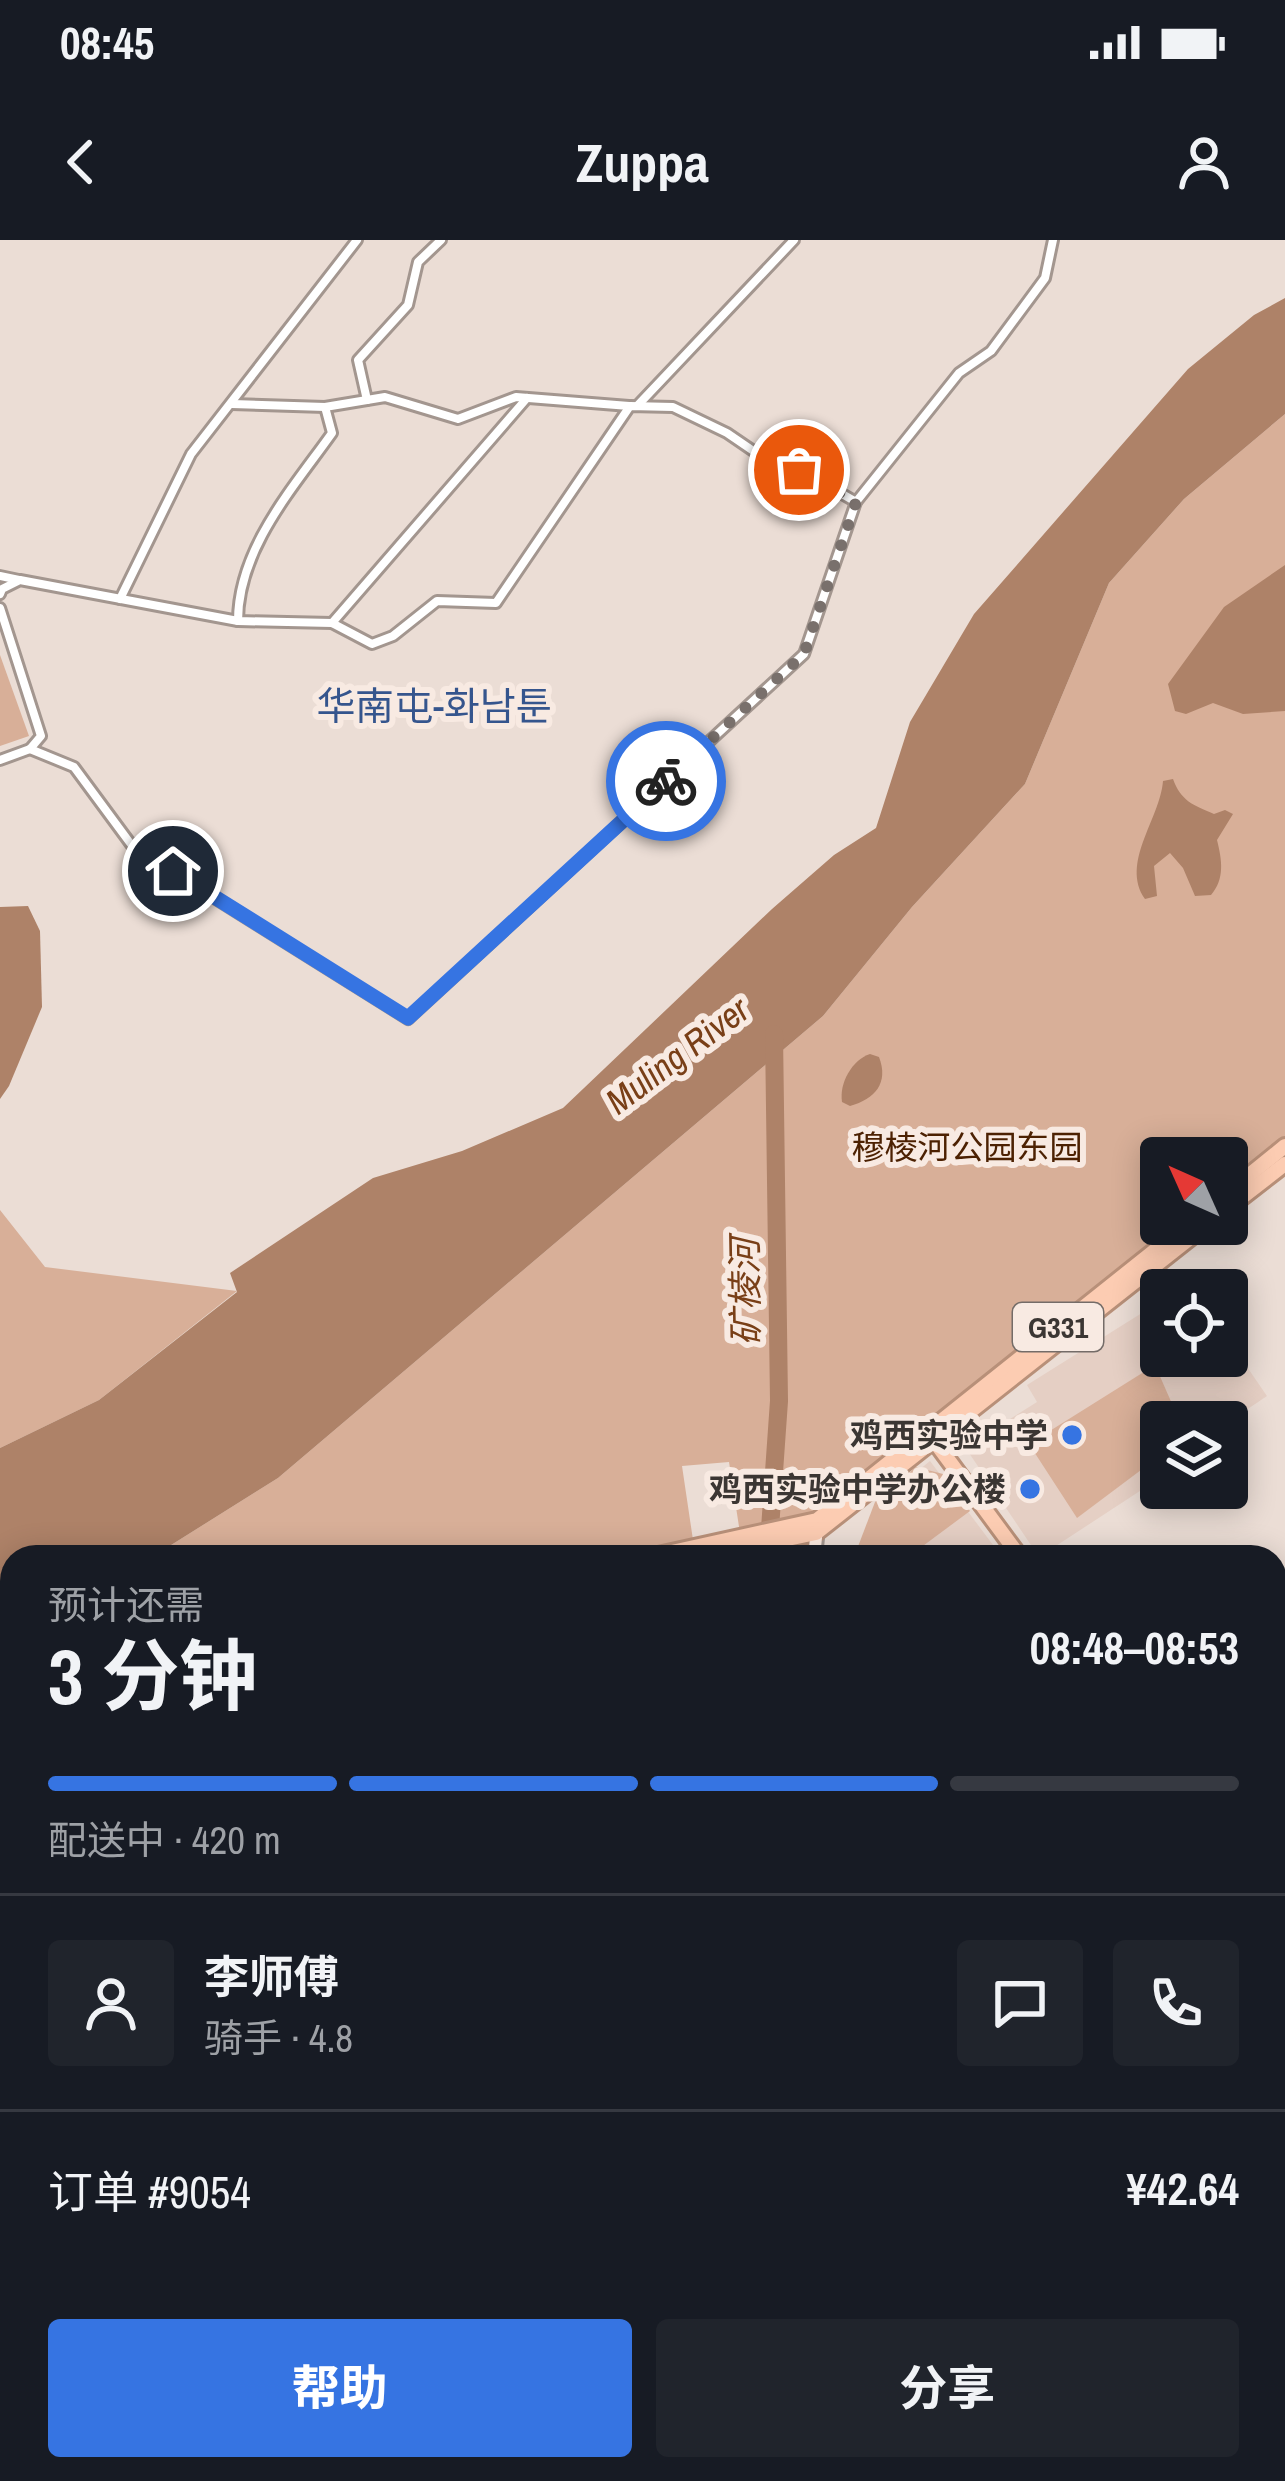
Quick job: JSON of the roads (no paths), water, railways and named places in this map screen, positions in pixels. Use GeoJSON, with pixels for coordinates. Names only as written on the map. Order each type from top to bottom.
{"type":"FeatureCollection","features":[{"type":"Feature","properties":{"kind":"highway"},"geometry":{"type":"LineString","coordinates":[[1248,1176],[1285,1146]]}},
{"type":"Feature","properties":{"kind":"highway"},"geometry":{"type":"LineString","coordinates":[[1248,1192],[1285,1163]]}},
{"type":"Feature","properties":{"kind":"highway","name":"G331"},"geometry":{"type":"LineString","coordinates":[[753,1545],[817,1527],[1162,1245]]}},
{"type":"Feature","properties":{"kind":"highway","name":"G331"},"geometry":{"type":"LineString","coordinates":[[930,1436],[1180,1245]]}},
{"type":"Feature","properties":{"kind":"highway"},"geometry":{"type":"LineString","coordinates":[[930,1436],[1011,1545]]}},
{"type":"Feature","properties":{"kind":"main road"},"geometry":{"type":"LineString","coordinates":[[815,1545],[817,1527]]}},
{"type":"Feature","properties":{"kind":"street"},"geometry":{"type":"LineString","coordinates":[[120,599],[190,454],[357,240]]}},
{"type":"Feature","properties":{"kind":"street"},"geometry":{"type":"LineString","coordinates":[[367,400],[358,360],[408,305],[418,262],[441,240]]}},
{"type":"Feature","properties":{"kind":"street"},"geometry":{"type":"LineString","coordinates":[[0,576],[238,621],[332,623],[372,644],[392,636],[437,601],[496,603],[633,406],[794,240]]}},
{"type":"Feature","properties":{"kind":"street"},"geometry":{"type":"LineString","coordinates":[[30,749],[74,767],[134,847],[408,1018],[804,654],[856,502],[959,374],[991,351],[1045,278],[1053,240]]}},
{"type":"Feature","properties":{"kind":"street"},"geometry":{"type":"LineString","coordinates":[[232,404],[325,407],[385,397],[458,419],[516,397],[673,407],[768,461],[799,470],[856,502]]}},
{"type":"Feature","properties":{"kind":"street"},"geometry":{"type":"LineString","coordinates":[[332,623],[527,398]]}},
{"type":"Feature","properties":{"kind":"street"},"geometry":{"type":"LineString","coordinates":[[238,621],[238,604],[260,541],[283,497],[332,433],[325,407]]}},
{"type":"Feature","properties":{"kind":"street"},"geometry":{"type":"LineString","coordinates":[[0,594],[20,580]]}},
{"type":"Feature","properties":{"kind":"street"},"geometry":{"type":"LineString","coordinates":[[0,608],[41,736],[30,749],[0,760]]}},
{"type":"Feature","properties":{"kind":"water","name":"Muling River"},"geometry":{"type":"Polygon","coordinates":[[[1285,298],[1285,414],[1184,499],[1109,583],[1025,784],[912,907],[823,1016],[278,1478],[171,1545],[0,1545],[0,1448],[99,1400],[237,1292],[230,1273],[373,1178],[462,1151],[563,1108],[772,909],[834,855],[876,828],[910,722],[974,614],[1188,369],[1254,315],[1285,298]]]}},
{"type":"Feature","properties":{"kind":"water"},"geometry":{"type":"Polygon","coordinates":[[[1285,565],[1285,711],[1243,714],[1213,703],[1186,714],[1175,711],[1168,684],[1224,607],[1285,565]]]}},
{"type":"Feature","properties":{"kind":"water"},"geometry":{"type":"Polygon","coordinates":[[[1173,779],[1194,805],[1214,814],[1225,810],[1233,814],[1217,840],[1220,876],[1211,895],[1195,896],[1183,868],[1170,853],[1154,866],[1157,896],[1145,899],[1138,885],[1139,856],[1163,781],[1173,779]]]}},
{"type":"Feature","properties":{"kind":"water"},"geometry":{"type":"Polygon","coordinates":[[[28,906],[40,931],[42,1007],[0,1099],[0,907],[28,906]]]}},
{"type":"Feature","properties":{"kind":"water"},"geometry":{"type":"Polygon","coordinates":[[[870,1054],[879,1057],[881,1082],[873,1094],[850,1106],[842,1102],[845,1080],[852,1067],[870,1054]]]}},
{"type":"Feature","properties":{"kind":"waterway","name":"矿棱河"},"geometry":{"type":"LineString","coordinates":[[769,1545],[779,1401],[774,1034]]}},
{"type":"Feature","properties":{"kind":"place","name":"鸡西实验中学"},"geometry":{"type":"Point","coordinates":[1072,1435]}},
{"type":"Feature","properties":{"kind":"place","name":"鸡西实验中学办公楼"},"geometry":{"type":"Point","coordinates":[1030,1489]}},
{"type":"Feature","properties":{"kind":"district","name":"华南屯-화남툰"},"geometry":{"type":"Point","coordinates":[434,706]}},
{"type":"Feature","properties":{"kind":"park label","name":"穆棱河公园东园"},"geometry":{"type":"Point","coordinates":[967,1147]}}]}
